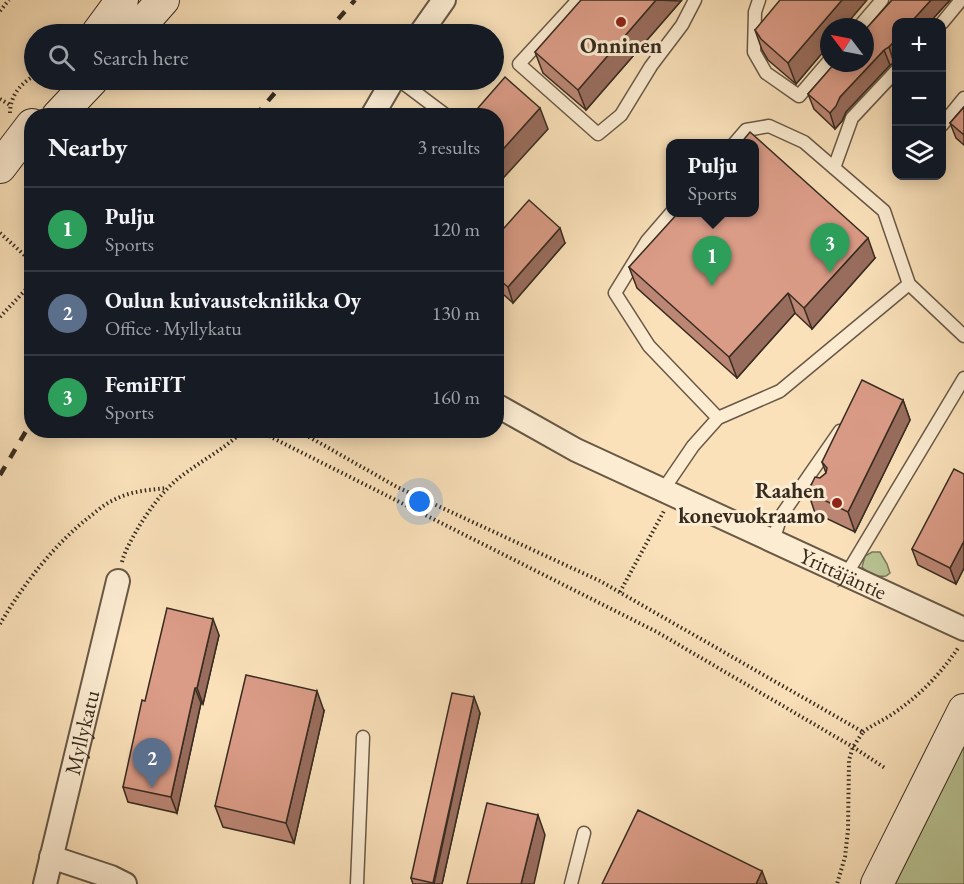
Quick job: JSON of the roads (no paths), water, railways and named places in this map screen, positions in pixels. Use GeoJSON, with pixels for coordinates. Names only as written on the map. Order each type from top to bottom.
{"type":"FeatureCollection","features":[{"type":"Feature","properties":{"kind":"main road"},"geometry":{"type":"LineString","coordinates":[[104,24],[122,0]]}},
{"type":"Feature","properties":{"kind":"main road"},"geometry":{"type":"LineString","coordinates":[[142,24],[163,0]]}},
{"type":"Feature","properties":{"kind":"main road"},"geometry":{"type":"LineString","coordinates":[[34,108],[53,90]]}},
{"type":"Feature","properties":{"kind":"main road"},"geometry":{"type":"LineString","coordinates":[[66,108],[83,90]]}},
{"type":"Feature","properties":{"kind":"main road"},"geometry":{"type":"LineString","coordinates":[[0,167],[24,121]]}},
{"type":"Feature","properties":{"kind":"main road"},"geometry":{"type":"LineString","coordinates":[[0,179],[24,153]]}},
{"type":"Feature","properties":{"kind":"main road"},"geometry":{"type":"LineString","coordinates":[[877,884],[964,710]]}},
{"type":"Feature","properties":{"kind":"street"},"geometry":{"type":"LineString","coordinates":[[427,24],[444,0]]}},
{"type":"Feature","properties":{"kind":"street"},"geometry":{"type":"LineString","coordinates":[[377,108],[387,90]]}},
{"type":"Feature","properties":{"kind":"street","name":"Yrittäjäntie"},"geometry":{"type":"LineString","coordinates":[[504,410],[576,450],[846,575],[962,637]]}},
{"type":"Feature","properties":{"kind":"street","name":"Myllykatu"},"geometry":{"type":"LineString","coordinates":[[45,884],[118,581]]}},
{"type":"Feature","properties":{"kind":"street"},"geometry":{"type":"LineString","coordinates":[[51,857],[125,884]]}},
{"type":"Feature","properties":{"kind":"lane"},"geometry":{"type":"LineString","coordinates":[[578,0],[519,64],[598,134],[621,115],[651,66],[682,25],[695,0]]}},
{"type":"Feature","properties":{"kind":"lane"},"geometry":{"type":"LineString","coordinates":[[759,0],[755,12],[754,52],[766,74],[799,96],[820,72]]}},
{"type":"Feature","properties":{"kind":"lane"},"geometry":{"type":"LineString","coordinates":[[867,18],[882,0]]}},
{"type":"Feature","properties":{"kind":"lane"},"geometry":{"type":"LineString","coordinates":[[946,18],[962,0]]}},
{"type":"Feature","properties":{"kind":"lane"},"geometry":{"type":"LineString","coordinates":[[834,168],[852,117],[896,72]]}},
{"type":"Feature","properties":{"kind":"lane"},"geometry":{"type":"LineString","coordinates":[[412,90],[436,108]]}},
{"type":"Feature","properties":{"kind":"lane"},"geometry":{"type":"LineString","coordinates":[[946,120],[964,98]]}},
{"type":"Feature","properties":{"kind":"lane"},"geometry":{"type":"LineString","coordinates":[[738,139],[746,130],[770,126],[804,142],[884,211],[909,284],[964,336]]}},
{"type":"Feature","properties":{"kind":"lane"},"geometry":{"type":"LineString","coordinates":[[668,217],[647,241],[615,292],[649,346],[718,418]]}},
{"type":"Feature","properties":{"kind":"lane"},"geometry":{"type":"LineString","coordinates":[[668,493],[693,446],[718,418],[780,391],[909,284]]}},
{"type":"Feature","properties":{"kind":"lane"},"geometry":{"type":"LineString","coordinates":[[846,575],[964,378]]}},
{"type":"Feature","properties":{"kind":"lane"},"geometry":{"type":"LineString","coordinates":[[773,541],[781,516],[811,483],[846,422]]}},
{"type":"Feature","properties":{"kind":"lane"},"geometry":{"type":"LineString","coordinates":[[357,884],[363,737]]}},
{"type":"Feature","properties":{"kind":"lane"},"geometry":{"type":"LineString","coordinates":[[571,884],[584,833]]}},
{"type":"Feature","properties":{"kind":"railway"},"geometry":{"type":"LineString","coordinates":[[334,24],[355,0]]}},
{"type":"Feature","properties":{"kind":"railway"},"geometry":{"type":"LineString","coordinates":[[262,108],[277,90]]}},
{"type":"Feature","properties":{"kind":"railway"},"geometry":{"type":"LineString","coordinates":[[0,475],[24,434]]}},
{"type":"Feature","properties":{"kind":"place","name":"Onninen"},"geometry":{"type":"Point","coordinates":[621,22]}},
{"type":"Feature","properties":{"kind":"place","name":"FemiFIT"},"geometry":{"type":"Point","coordinates":[830,273]}},
{"type":"Feature","properties":{"kind":"place","name":"Pulju"},"geometry":{"type":"Point","coordinates":[712,286]}},
{"type":"Feature","properties":{"kind":"place","name":"Raahen konevuokraamo"},"geometry":{"type":"Point","coordinates":[837,503]}},
{"type":"Feature","properties":{"kind":"place","name":"Oulun kuivaustekniikka Oy"},"geometry":{"type":"Point","coordinates":[152,788]}}]}
